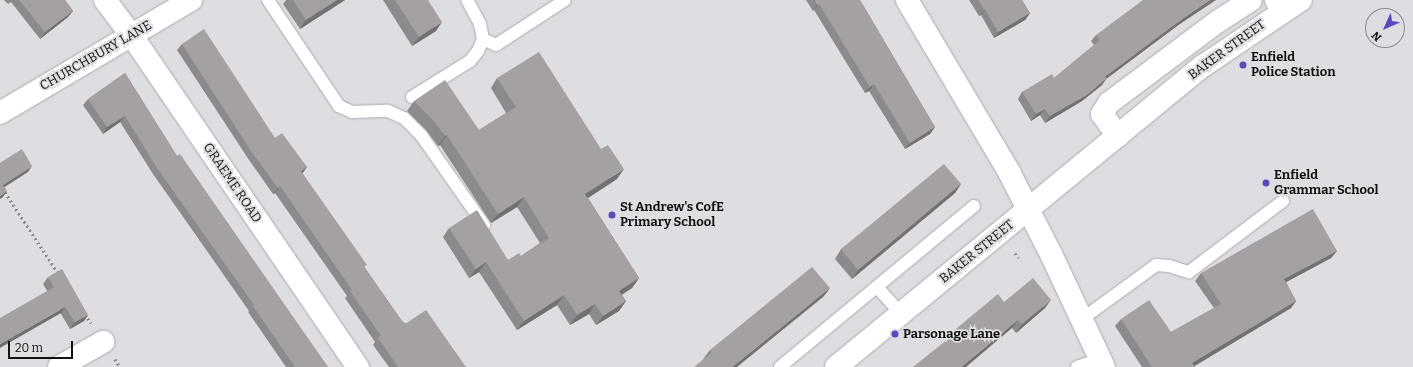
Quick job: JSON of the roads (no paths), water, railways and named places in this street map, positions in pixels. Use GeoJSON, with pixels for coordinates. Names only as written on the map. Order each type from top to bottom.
{"type":"FeatureCollection","features":[{"type":"Feature","properties":{"kind":"street","name":"GRAEME ROAD"},"geometry":{"type":"LineString","coordinates":[[105,0],[132,36],[358,367]]}},
{"type":"Feature","properties":{"kind":"street","name":"CHURCHBURY LANE"},"geometry":{"type":"LineString","coordinates":[[0,113],[191,0]]}},
{"type":"Feature","properties":{"kind":"street"},"geometry":{"type":"LineString","coordinates":[[907,0],[1009,172],[1082,319],[1102,363]]}},
{"type":"Feature","properties":{"kind":"street","name":"BAKER STREET"},"geometry":{"type":"LineString","coordinates":[[1118,136],[1102,114],[1109,103],[1217,22],[1251,0]]}},
{"type":"Feature","properties":{"kind":"street","name":"BAKER STREET"},"geometry":{"type":"LineString","coordinates":[[836,367],[1203,66],[1279,6],[1301,0]]}},
{"type":"Feature","properties":{"kind":"street"},"geometry":{"type":"LineString","coordinates":[[59,367],[103,342]]}},
{"type":"Feature","properties":{"kind":"lane"},"geometry":{"type":"LineString","coordinates":[[268,0],[339,106],[352,112],[388,111],[404,118],[421,135],[485,228]]}},
{"type":"Feature","properties":{"kind":"lane"},"geometry":{"type":"LineString","coordinates":[[483,40],[496,45],[565,0]]}},
{"type":"Feature","properties":{"kind":"lane"},"geometry":{"type":"LineString","coordinates":[[412,97],[470,62],[478,51],[483,40],[480,24],[468,2]]}},
{"type":"Feature","properties":{"kind":"lane"},"geometry":{"type":"LineString","coordinates":[[1082,319],[1156,265],[1169,266],[1189,272],[1283,201]]}},
{"type":"Feature","properties":{"kind":"lane"},"geometry":{"type":"LineString","coordinates":[[780,367],[974,206]]}},
{"type":"Feature","properties":{"kind":"lane"},"geometry":{"type":"LineString","coordinates":[[877,287],[901,314]]}},
{"type":"Feature","properties":{"kind":"lane"},"geometry":{"type":"LineString","coordinates":[[1078,367],[1102,363]]}},
{"type":"Feature","properties":{"kind":"place","name":"Enfield Police Station"},"geometry":{"type":"Point","coordinates":[1243,65]}},
{"type":"Feature","properties":{"kind":"place","name":"Enfield Grammar School"},"geometry":{"type":"Point","coordinates":[1266,183]}},
{"type":"Feature","properties":{"kind":"place","name":"St Andrew's CofE Primary School"},"geometry":{"type":"Point","coordinates":[612,215]}},
{"type":"Feature","properties":{"kind":"place","name":"Parsonage Lane"},"geometry":{"type":"Point","coordinates":[895,334]}}]}
